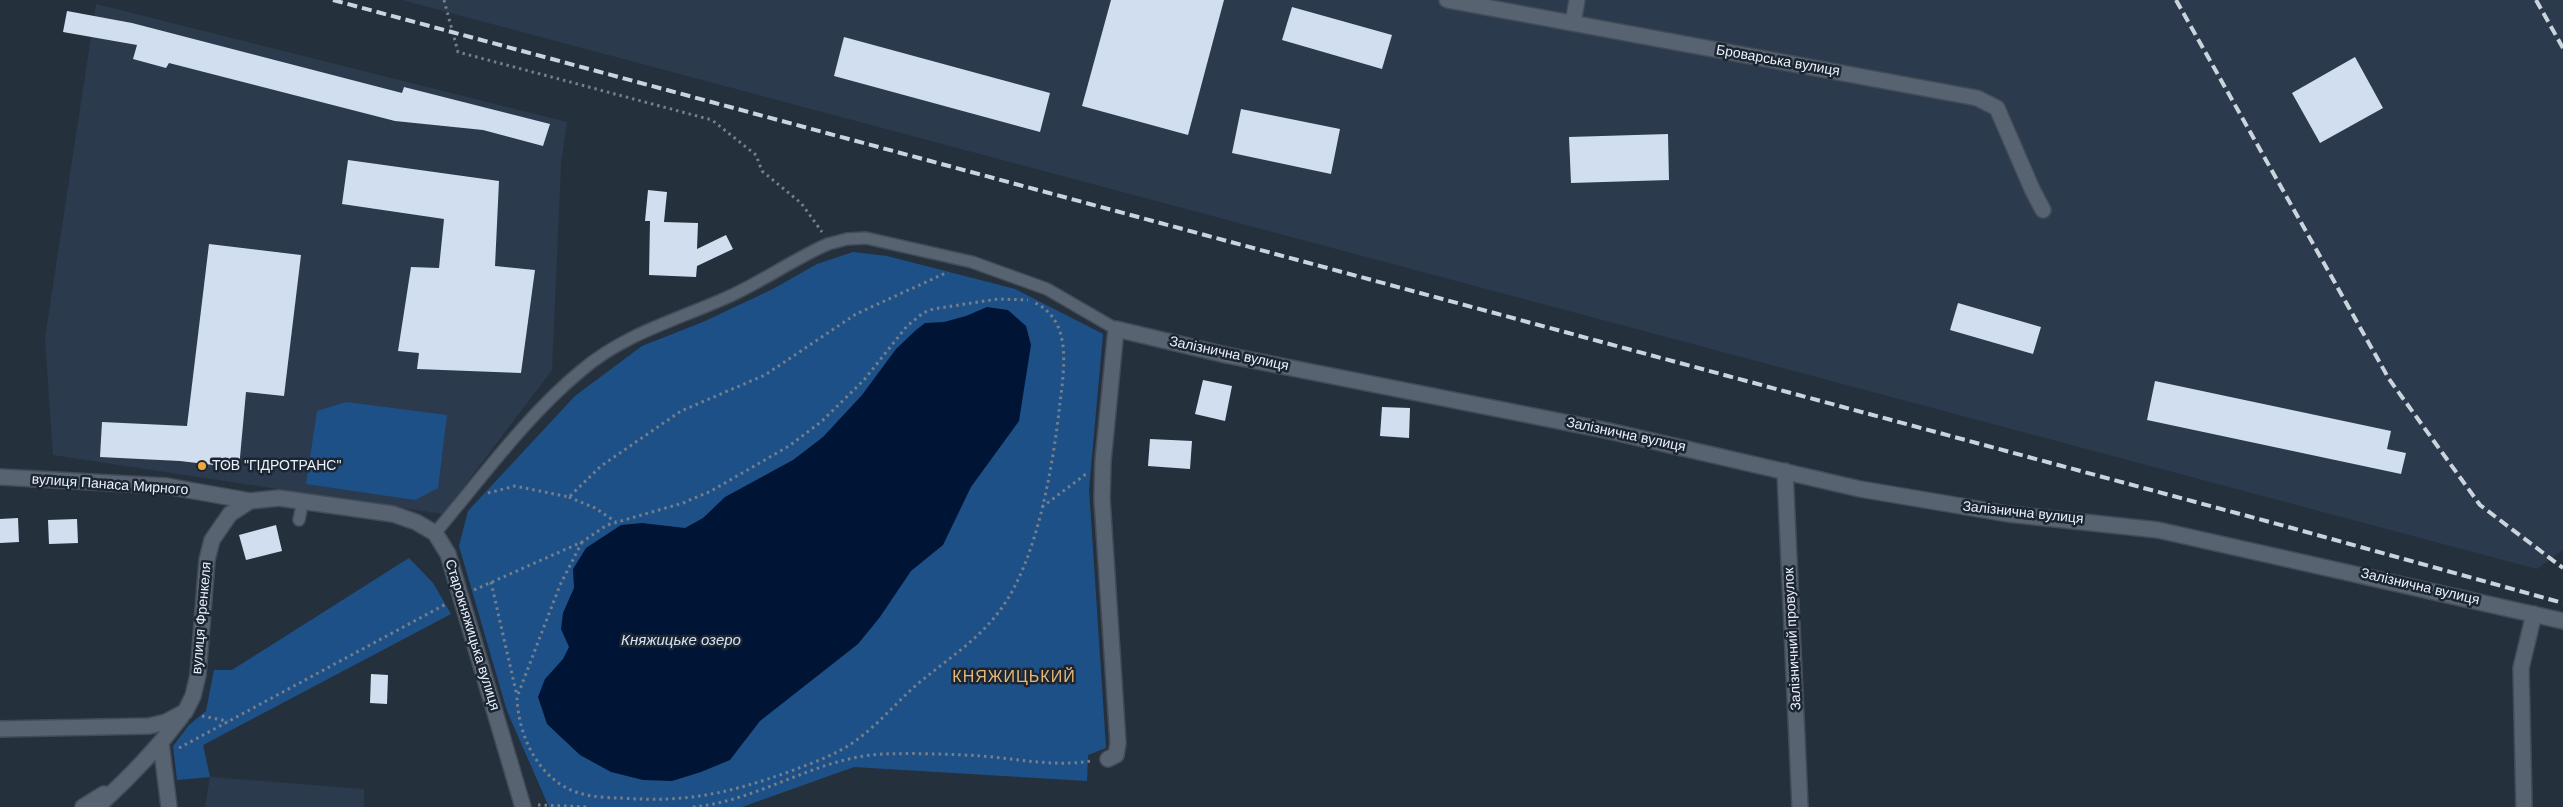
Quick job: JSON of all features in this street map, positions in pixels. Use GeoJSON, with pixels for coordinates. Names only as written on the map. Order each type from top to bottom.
{"type":"FeatureCollection","features":[{"type":"Feature","properties":{"kind":"street","name":"Броварська вулиця"},"geometry":{"type":"LineString","coordinates":[[1446,0],[1978,98],[1997,108],[2043,210]]}},
{"type":"Feature","properties":{"kind":"street"},"geometry":{"type":"LineString","coordinates":[[1573,23],[1577,0]]}},
{"type":"Feature","properties":{"kind":"street"},"geometry":{"type":"LineString","coordinates":[[1108,759],[1116,755],[1118,743],[1104,539],[1103,461],[1116,329]]}},
{"type":"Feature","properties":{"kind":"street","name":"Залізнична вулиця"},"geometry":{"type":"LineString","coordinates":[[1116,329],[1226,355],[1600,429],[1935,503],[2008,514],[2085,520],[2158,530],[2563,621]]}},
{"type":"Feature","properties":{"kind":"street","name":"Залізничний провулок"},"geometry":{"type":"LineString","coordinates":[[1785,471],[1800,807]]}},
{"type":"Feature","properties":{"kind":"street","name":"вулиця Панаса Мирного"},"geometry":{"type":"LineString","coordinates":[[0,477],[166,486],[250,501]]}},
{"type":"Feature","properties":{"kind":"street","name":"Старокняжицька вулиця"},"geometry":{"type":"LineString","coordinates":[[250,501],[279,498],[302,500],[393,514],[416,522],[435,533],[448,554],[462,596],[523,806]]}},
{"type":"Feature","properties":{"kind":"street","name":"вулиця Френкеля"},"geometry":{"type":"LineString","coordinates":[[125,782],[162,750],[193,696],[198,675],[207,560],[212,540],[230,514],[250,501]]}},
{"type":"Feature","properties":{"kind":"street"},"geometry":{"type":"LineString","coordinates":[[2524,807],[2521,668],[2534,614]]}},
{"type":"Feature","properties":{"kind":"street"},"geometry":{"type":"LineString","coordinates":[[0,729],[149,726],[166,722],[185,712]]}},
{"type":"Feature","properties":{"kind":"street"},"geometry":{"type":"LineString","coordinates":[[162,750],[169,807]]}},
{"type":"Feature","properties":{"kind":"street"},"geometry":{"type":"LineString","coordinates":[[83,807],[125,782]]}},
{"type":"Feature","properties":{"kind":"street"},"geometry":{"type":"LineString","coordinates":[[97,807],[125,782]]}},
{"type":"Feature","properties":{"kind":"lane"},"geometry":{"type":"LineString","coordinates":[[435,533],[538,413],[571,380],[603,354],[641,332],[722,300],[828,244],[866,238],[972,262],[1047,289],[1116,329]]}},
{"type":"Feature","properties":{"kind":"lane"},"geometry":{"type":"LineString","coordinates":[[299,520],[302,500]]}},
{"type":"Feature","properties":{"kind":"path"},"geometry":{"type":"LineString","coordinates":[[444,0],[458,52],[712,120],[756,155],[762,171],[801,203],[817,223],[828,244]]}},
{"type":"Feature","properties":{"kind":"path"},"geometry":{"type":"LineString","coordinates":[[570,497],[601,466],[682,412],[765,375],[856,314],[972,262]]}},
{"type":"Feature","properties":{"kind":"path"},"geometry":{"type":"LineString","coordinates":[[162,750],[228,722],[462,596],[491,582],[582,542],[616,522],[683,503],[711,491],[789,446],[822,421],[857,387],[907,326],[923,313],[933,309],[998,299],[1026,299],[1038,304],[1050,314],[1062,334],[1065,363],[1057,433],[1042,507],[1019,581],[983,632],[922,680],[857,740],[838,752],[773,778],[725,793],[697,798],[651,800],[578,793],[557,782],[539,765],[526,741],[518,716],[517,697],[491,582]]}},
{"type":"Feature","properties":{"kind":"path"},"geometry":{"type":"LineString","coordinates":[[1042,507],[1103,461]]}},
{"type":"Feature","properties":{"kind":"path"},"geometry":{"type":"LineString","coordinates":[[464,499],[515,486],[570,497],[595,508],[616,522]]}},
{"type":"Feature","properties":{"kind":"path"},"geometry":{"type":"LineString","coordinates":[[517,697],[560,585],[582,542]]}},
{"type":"Feature","properties":{"kind":"path"},"geometry":{"type":"LineString","coordinates":[[185,712],[228,722]]}},
{"type":"Feature","properties":{"kind":"path"},"geometry":{"type":"LineString","coordinates":[[693,807],[744,795],[849,759],[882,754],[983,756],[1034,763],[1076,764],[1108,759]]}},
{"type":"Feature","properties":{"kind":"path"},"geometry":{"type":"LineString","coordinates":[[523,806],[589,807]]}},
{"type":"Feature","properties":{"kind":"shaded area"},"geometry":{"type":"Polygon","coordinates":[[[402,0],[2563,0],[2563,550],[2537,569],[402,0]]]}},
{"type":"Feature","properties":{"kind":"shaded area"},"geometry":{"type":"Polygon","coordinates":[[[96,4],[567,122],[561,164],[552,370],[443,514],[53,455],[45,338],[96,4]]]}},
{"type":"Feature","properties":{"kind":"shaded area"},"geometry":{"type":"Polygon","coordinates":[[[853,252],[887,256],[1015,289],[1103,334],[1089,489],[1106,748],[1088,755],[1087,781],[854,767],[742,807],[549,807],[507,711],[459,546],[468,511],[575,396],[642,346],[703,322],[773,289],[817,264],[853,252]]]}},
{"type":"Feature","properties":{"kind":"shaded area"},"geometry":{"type":"Polygon","coordinates":[[[346,402],[447,415],[438,488],[415,500],[306,484],[317,411],[346,402]]]}},
{"type":"Feature","properties":{"kind":"shaded area"},"geometry":{"type":"Polygon","coordinates":[[[409,558],[433,583],[451,614],[203,745],[210,777],[177,780],[173,746],[189,725],[206,711],[214,670],[232,670],[409,558]]]}},
{"type":"Feature","properties":{"kind":"shaded area"},"geometry":{"type":"Polygon","coordinates":[[[210,777],[364,789],[364,807],[205,807],[210,777]]]}},
{"type":"Feature","properties":{"kind":"water","name":"Княжицьке озеро"},"geometry":{"type":"Polygon","coordinates":[[[987,307],[1008,310],[1026,326],[1031,345],[1019,421],[971,487],[943,545],[911,571],[880,617],[858,644],[760,721],[730,760],[672,781],[643,780],[611,772],[580,755],[547,724],[538,697],[545,679],[563,659],[569,647],[561,629],[563,613],[574,588],[573,569],[586,548],[621,525],[642,523],[685,528],[703,518],[725,497],[793,460],[823,437],[862,395],[896,349],[925,323],[944,322],[966,316],[987,307]]]}},
{"type":"Feature","properties":{"kind":"building"},"geometry":{"type":"Polygon","coordinates":[[[1111,0],[1224,0],[1188,135],[1082,106],[1111,0]]]}},
{"type":"Feature","properties":{"kind":"building"},"geometry":{"type":"Polygon","coordinates":[[[1292,7],[1392,35],[1382,69],[1282,40],[1292,7]]]}},
{"type":"Feature","properties":{"kind":"building"},"geometry":{"type":"Polygon","coordinates":[[[67,11],[132,23],[402,93],[404,87],[550,124],[543,146],[483,130],[395,121],[169,63],[166,68],[133,59],[137,45],[63,32],[67,11]]]}},
{"type":"Feature","properties":{"kind":"building"},"geometry":{"type":"Polygon","coordinates":[[[844,37],[1050,93],[1040,132],[834,76],[844,37]]]}},
{"type":"Feature","properties":{"kind":"building"},"geometry":{"type":"Polygon","coordinates":[[[2355,57],[2383,108],[2320,143],[2292,93],[2355,57]]]}},
{"type":"Feature","properties":{"kind":"building"},"geometry":{"type":"Polygon","coordinates":[[[1241,109],[1340,129],[1331,174],[1232,153],[1241,109]]]}},
{"type":"Feature","properties":{"kind":"building"},"geometry":{"type":"Polygon","coordinates":[[[1668,134],[1669,180],[1571,183],[1569,137],[1668,134]]]}},
{"type":"Feature","properties":{"kind":"building"},"geometry":{"type":"Polygon","coordinates":[[[348,160],[499,181],[495,266],[535,270],[521,373],[417,369],[419,353],[398,351],[411,267],[439,268],[444,219],[342,204],[348,160]]]}},
{"type":"Feature","properties":{"kind":"building"},"geometry":{"type":"Polygon","coordinates":[[[648,190],[667,192],[664,222],[698,223],[697,249],[726,235],[733,249],[697,266],[696,277],[649,275],[650,221],[645,221],[648,190]]]}},
{"type":"Feature","properties":{"kind":"building"},"geometry":{"type":"Polygon","coordinates":[[[209,244],[301,255],[284,396],[246,392],[239,468],[180,461],[100,457],[102,422],[187,426],[209,244]]]}},
{"type":"Feature","properties":{"kind":"building"},"geometry":{"type":"Polygon","coordinates":[[[1958,303],[2041,327],[2033,354],[1950,330],[1958,303]]]}},
{"type":"Feature","properties":{"kind":"building"},"geometry":{"type":"Polygon","coordinates":[[[1203,380],[1232,386],[1225,421],[1195,414],[1203,380]]]}},
{"type":"Feature","properties":{"kind":"building"},"geometry":{"type":"Polygon","coordinates":[[[2155,381],[2391,431],[2387,449],[2406,453],[2401,474],[2147,420],[2155,381]]]}},
{"type":"Feature","properties":{"kind":"building"},"geometry":{"type":"Polygon","coordinates":[[[1382,407],[1410,408],[1409,438],[1380,436],[1382,407]]]}},
{"type":"Feature","properties":{"kind":"building"},"geometry":{"type":"Polygon","coordinates":[[[1150,439],[1192,441],[1190,469],[1148,466],[1150,439]]]}},
{"type":"Feature","properties":{"kind":"building"},"geometry":{"type":"Polygon","coordinates":[[[18,518],[19,542],[0,543],[0,519],[18,518]]]}},
{"type":"Feature","properties":{"kind":"building"},"geometry":{"type":"Polygon","coordinates":[[[77,519],[78,543],[49,544],[48,520],[77,519]]]}},
{"type":"Feature","properties":{"kind":"building"},"geometry":{"type":"Polygon","coordinates":[[[276,525],[282,551],[246,560],[239,535],[276,525]]]}},
{"type":"Feature","properties":{"kind":"building"},"geometry":{"type":"Polygon","coordinates":[[[371,674],[388,675],[387,704],[370,703],[371,674]]]}},
{"type":"Feature","properties":{"kind":"railway"},"geometry":{"type":"LineString","coordinates":[[333,0],[2292,528],[2563,603]]}},
{"type":"Feature","properties":{"kind":"railway"},"geometry":{"type":"LineString","coordinates":[[2176,0],[2389,379],[2480,505],[2563,568]]}},
{"type":"Feature","properties":{"kind":"railway"},"geometry":{"type":"LineString","coordinates":[[2536,0],[2563,48]]}},
{"type":"Feature","properties":{"kind":"place","name":"ТОВ \"ГІДРОТРАНС\""},"geometry":{"type":"Point","coordinates":[202,466]}},
{"type":"Feature","properties":{"kind":"district","name":"КНЯЖИЦЬКИЙ"},"geometry":{"type":"Point","coordinates":[1014,678]}}]}
